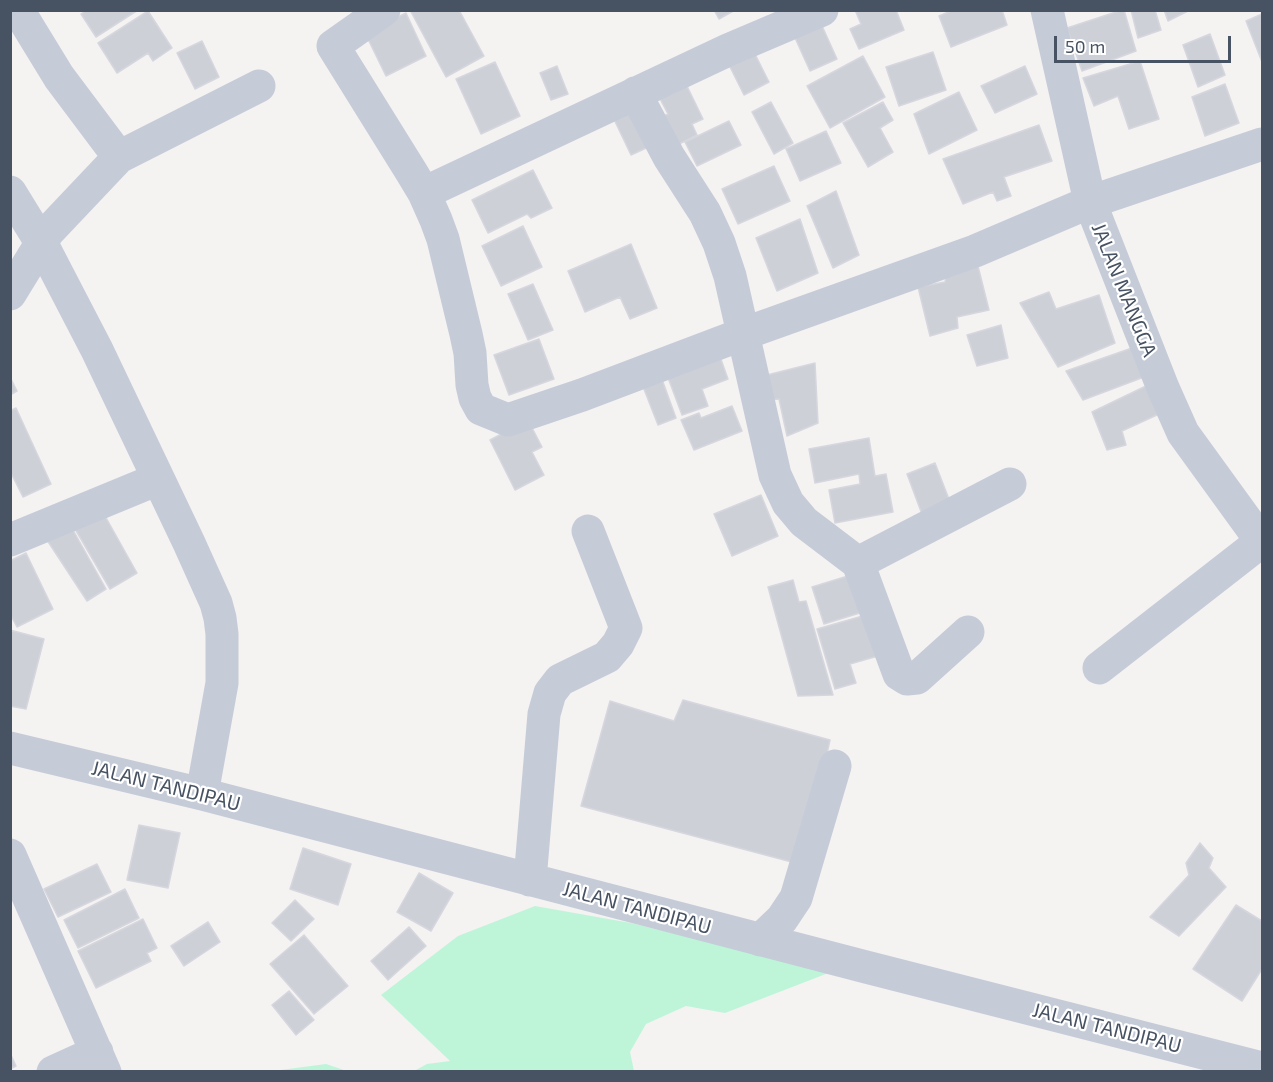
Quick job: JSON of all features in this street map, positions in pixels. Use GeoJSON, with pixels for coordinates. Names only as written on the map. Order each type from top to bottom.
{"type":"FeatureCollection","features":[{"type":"Feature","properties":{"kind":"street"},"geometry":{"type":"LineString","coordinates":[[18,10],[59,77],[119,157]]}},
{"type":"Feature","properties":{"kind":"street"},"geometry":{"type":"LineString","coordinates":[[384,10],[333,46],[424,193],[436,220],[443,239],[466,334],[473,392],[477,404],[482,409],[508,420],[975,251],[1090,202],[1263,144]]}},
{"type":"Feature","properties":{"kind":"street"},"geometry":{"type":"LineString","coordinates":[[424,193],[728,50],[822,10]]}},
{"type":"Feature","properties":{"kind":"street","name":"JALAN MANGGA"},"geometry":{"type":"LineString","coordinates":[[1047,10],[1090,202],[1163,388],[1183,433],[1262,542]]}},
{"type":"Feature","properties":{"kind":"street"},"geometry":{"type":"LineString","coordinates":[[10,294],[48,232],[119,157],[259,86]]}},
{"type":"Feature","properties":{"kind":"street"},"geometry":{"type":"LineString","coordinates":[[635,93],[661,144],[705,213],[719,243],[730,276],[775,475],[788,503],[804,522],[858,563],[899,674],[907,679],[917,678],[968,632]]}},
{"type":"Feature","properties":{"kind":"street"},"geometry":{"type":"LineString","coordinates":[[10,192],[42,244],[98,350],[216,603],[222,634],[222,683],[202,794]]}},
{"type":"Feature","properties":{"kind":"street"},"geometry":{"type":"LineString","coordinates":[[10,540],[158,479]]}},
{"type":"Feature","properties":{"kind":"street"},"geometry":{"type":"LineString","coordinates":[[858,563],[1010,484]]}},
{"type":"Feature","properties":{"kind":"street"},"geometry":{"type":"LineString","coordinates":[[530,880],[544,714],[550,693],[560,680],[607,657],[618,644],[626,628],[588,531]]}},
{"type":"Feature","properties":{"kind":"street"},"geometry":{"type":"LineString","coordinates":[[1099,668],[1262,542]]}},
{"type":"Feature","properties":{"kind":"street","name":"JALAN TANDIPAU"},"geometry":{"type":"LineString","coordinates":[[10,748],[202,794],[760,940],[1260,1066]]}},
{"type":"Feature","properties":{"kind":"street"},"geometry":{"type":"LineString","coordinates":[[760,940],[782,919],[796,898],[835,766]]}},
{"type":"Feature","properties":{"kind":"street"},"geometry":{"type":"LineString","coordinates":[[10,855],[20,901],[101,1062],[53,1071]]}},
{"type":"Feature","properties":{"kind":"green space"},"geometry":{"type":"Polygon","coordinates":[[[535,906],[631,923],[831,972],[725,1013],[686,1006],[646,1024],[630,1052],[634,1071],[414,1071],[427,1064],[450,1061],[381,995],[458,936],[535,906]]]}},
{"type":"Feature","properties":{"kind":"green space"},"geometry":{"type":"Polygon","coordinates":[[[326,1064],[347,1071],[273,1071],[326,1064]]]}},
{"type":"Feature","properties":{"kind":"building"},"geometry":{"type":"Polygon","coordinates":[[[87,10],[138,10],[96,37],[81,14],[87,10]]]}},
{"type":"Feature","properties":{"kind":"building"},"geometry":{"type":"Polygon","coordinates":[[[410,10],[459,10],[484,56],[446,77],[410,10]]]}},
{"type":"Feature","properties":{"kind":"building"},"geometry":{"type":"Polygon","coordinates":[[[714,10],[735,10],[719,19],[714,10]]]}},
{"type":"Feature","properties":{"kind":"building"},"geometry":{"type":"Polygon","coordinates":[[[855,10],[896,10],[904,30],[859,49],[850,29],[861,24],[855,10]]]}},
{"type":"Feature","properties":{"kind":"building"},"geometry":{"type":"Polygon","coordinates":[[[953,10],[1002,10],[1007,25],[951,47],[939,16],[953,10]]]}},
{"type":"Feature","properties":{"kind":"building"},"geometry":{"type":"Polygon","coordinates":[[[1124,10],[1136,51],[1082,71],[1067,28],[1124,10]]]}},
{"type":"Feature","properties":{"kind":"building"},"geometry":{"type":"Polygon","coordinates":[[[1131,10],[1155,10],[1161,30],[1138,38],[1131,10]]]}},
{"type":"Feature","properties":{"kind":"building"},"geometry":{"type":"Polygon","coordinates":[[[1164,10],[1190,10],[1168,21],[1164,10]]]}},
{"type":"Feature","properties":{"kind":"building"},"geometry":{"type":"Polygon","coordinates":[[[148,11],[172,48],[153,61],[148,53],[117,73],[98,43],[148,11]]]}},
{"type":"Feature","properties":{"kind":"building"},"geometry":{"type":"Polygon","coordinates":[[[406,13],[426,56],[386,76],[365,33],[406,13]]]}},
{"type":"Feature","properties":{"kind":"building"},"geometry":{"type":"Polygon","coordinates":[[[1262,14],[1262,62],[1246,21],[1262,14]]]}},
{"type":"Feature","properties":{"kind":"building"},"geometry":{"type":"Polygon","coordinates":[[[818,17],[837,59],[810,71],[791,29],[818,17]]]}},
{"type":"Feature","properties":{"kind":"building"},"geometry":{"type":"Polygon","coordinates":[[[1210,34],[1225,75],[1198,87],[1183,45],[1210,34]]]}},
{"type":"Feature","properties":{"kind":"building"},"geometry":{"type":"Polygon","coordinates":[[[202,41],[219,77],[195,89],[177,53],[202,41]]]}},
{"type":"Feature","properties":{"kind":"building"},"geometry":{"type":"Polygon","coordinates":[[[751,46],[769,82],[744,95],[726,59],[751,46]]]}},
{"type":"Feature","properties":{"kind":"building"},"geometry":{"type":"Polygon","coordinates":[[[933,52],[946,90],[899,106],[886,67],[933,52]]]}},
{"type":"Feature","properties":{"kind":"building"},"geometry":{"type":"Polygon","coordinates":[[[863,56],[885,97],[830,128],[807,86],[863,56]]]}},
{"type":"Feature","properties":{"kind":"building"},"geometry":{"type":"Polygon","coordinates":[[[1140,61],[1159,119],[1129,129],[1118,96],[1094,106],[1083,78],[1140,61]]]}},
{"type":"Feature","properties":{"kind":"building"},"geometry":{"type":"Polygon","coordinates":[[[495,62],[520,116],[481,134],[456,79],[495,62]]]}},
{"type":"Feature","properties":{"kind":"building"},"geometry":{"type":"Polygon","coordinates":[[[557,66],[568,94],[551,100],[540,73],[557,66]]]}},
{"type":"Feature","properties":{"kind":"building"},"geometry":{"type":"Polygon","coordinates":[[[1025,66],[1037,94],[995,113],[981,86],[1025,66]]]}},
{"type":"Feature","properties":{"kind":"building"},"geometry":{"type":"Polygon","coordinates":[[[686,84],[703,119],[692,124],[697,135],[669,149],[655,120],[668,114],[659,97],[686,84]]]}},
{"type":"Feature","properties":{"kind":"building"},"geometry":{"type":"Polygon","coordinates":[[[1225,84],[1239,123],[1205,136],[1192,97],[1225,84]]]}},
{"type":"Feature","properties":{"kind":"building"},"geometry":{"type":"Polygon","coordinates":[[[959,92],[977,130],[929,154],[914,114],[959,92]]]}},
{"type":"Feature","properties":{"kind":"building"},"geometry":{"type":"Polygon","coordinates":[[[634,100],[655,144],[631,155],[610,111],[634,100]]]}},
{"type":"Feature","properties":{"kind":"building"},"geometry":{"type":"Polygon","coordinates":[[[771,102],[793,143],[774,154],[752,112],[771,102]]]}},
{"type":"Feature","properties":{"kind":"building"},"geometry":{"type":"Polygon","coordinates":[[[883,102],[893,120],[880,128],[893,152],[868,167],[843,123],[883,102]]]}},
{"type":"Feature","properties":{"kind":"building"},"geometry":{"type":"Polygon","coordinates":[[[729,121],[741,145],[697,166],[685,142],[729,121]]]}},
{"type":"Feature","properties":{"kind":"building"},"geometry":{"type":"Polygon","coordinates":[[[1039,125],[1052,161],[1004,177],[1011,196],[997,201],[993,192],[963,204],[943,159],[1039,125]]]}},
{"type":"Feature","properties":{"kind":"building"},"geometry":{"type":"Polygon","coordinates":[[[826,131],[841,163],[800,181],[786,149],[826,131]]]}},
{"type":"Feature","properties":{"kind":"building"},"geometry":{"type":"Polygon","coordinates":[[[774,166],[790,201],[738,224],[722,189],[774,166]]]}},
{"type":"Feature","properties":{"kind":"building"},"geometry":{"type":"Polygon","coordinates":[[[533,170],[552,208],[531,218],[527,214],[488,233],[472,200],[533,170]]]}},
{"type":"Feature","properties":{"kind":"building"},"geometry":{"type":"Polygon","coordinates":[[[836,191],[859,255],[833,268],[807,206],[836,191]]]}},
{"type":"Feature","properties":{"kind":"building"},"geometry":{"type":"Polygon","coordinates":[[[800,219],[818,273],[777,291],[756,238],[800,219]]]}},
{"type":"Feature","properties":{"kind":"building"},"geometry":{"type":"Polygon","coordinates":[[[523,226],[542,267],[501,286],[482,246],[523,226]]]}},
{"type":"Feature","properties":{"kind":"building"},"geometry":{"type":"Polygon","coordinates":[[[631,244],[657,308],[630,319],[620,297],[585,312],[568,271],[631,244]]]}},
{"type":"Feature","properties":{"kind":"building"},"geometry":{"type":"Polygon","coordinates":[[[977,262],[989,310],[957,317],[958,328],[930,336],[918,287],[945,282],[947,269],[977,262]]]}},
{"type":"Feature","properties":{"kind":"building"},"geometry":{"type":"Polygon","coordinates":[[[533,284],[553,330],[528,340],[508,294],[533,284]]]}},
{"type":"Feature","properties":{"kind":"building"},"geometry":{"type":"Polygon","coordinates":[[[1049,292],[1056,309],[1099,295],[1115,343],[1058,367],[1020,303],[1049,292]]]}},
{"type":"Feature","properties":{"kind":"building"},"geometry":{"type":"Polygon","coordinates":[[[1001,325],[1008,358],[977,366],[967,335],[1001,325]]]}},
{"type":"Feature","properties":{"kind":"building"},"geometry":{"type":"Polygon","coordinates":[[[539,339],[554,379],[509,395],[494,355],[539,339]]]}},
{"type":"Feature","properties":{"kind":"building"},"geometry":{"type":"Polygon","coordinates":[[[1132,348],[1144,377],[1083,400],[1066,371],[1132,348]]]}},
{"type":"Feature","properties":{"kind":"building"},"geometry":{"type":"Polygon","coordinates":[[[718,351],[728,379],[702,389],[708,406],[682,415],[664,367],[718,351]]]}},
{"type":"Feature","properties":{"kind":"building"},"geometry":{"type":"Polygon","coordinates":[[[815,363],[818,423],[787,436],[779,399],[768,400],[763,376],[815,363]]]}},
{"type":"Feature","properties":{"kind":"building"},"geometry":{"type":"Polygon","coordinates":[[[659,371],[676,418],[658,425],[640,379],[659,371]]]}},
{"type":"Feature","properties":{"kind":"building"},"geometry":{"type":"Polygon","coordinates":[[[10,377],[17,391],[10,395],[10,377]]]}},
{"type":"Feature","properties":{"kind":"building"},"geometry":{"type":"Polygon","coordinates":[[[1148,385],[1159,414],[1122,431],[1126,445],[1107,450],[1092,412],[1148,385]]]}},
{"type":"Feature","properties":{"kind":"building"},"geometry":{"type":"Polygon","coordinates":[[[732,406],[742,431],[694,450],[681,420],[699,413],[701,418],[732,406]]]}},
{"type":"Feature","properties":{"kind":"building"},"geometry":{"type":"Polygon","coordinates":[[[16,408],[51,484],[23,497],[10,471],[10,411],[16,408]]]}},
{"type":"Feature","properties":{"kind":"building"},"geometry":{"type":"Polygon","coordinates":[[[528,420],[542,447],[532,452],[544,475],[515,490],[490,440],[528,420]]]}},
{"type":"Feature","properties":{"kind":"building"},"geometry":{"type":"Polygon","coordinates":[[[869,438],[875,476],[886,474],[893,512],[835,523],[829,490],[860,484],[859,474],[815,483],[809,449],[869,438]]]}},
{"type":"Feature","properties":{"kind":"building"},"geometry":{"type":"Polygon","coordinates":[[[935,463],[952,507],[923,517],[907,474],[935,463]]]}},
{"type":"Feature","properties":{"kind":"building"},"geometry":{"type":"Polygon","coordinates":[[[761,495],[778,536],[732,556],[714,514],[761,495]]]}},
{"type":"Feature","properties":{"kind":"building"},"geometry":{"type":"Polygon","coordinates":[[[100,507],[137,573],[110,589],[71,522],[100,507]]]}},
{"type":"Feature","properties":{"kind":"building"},"geometry":{"type":"Polygon","coordinates":[[[68,521],[106,589],[87,601],[45,537],[68,521]]]}},
{"type":"Feature","properties":{"kind":"building"},"geometry":{"type":"Polygon","coordinates":[[[26,553],[53,609],[17,627],[10,614],[10,561],[26,553]]]}},
{"type":"Feature","properties":{"kind":"building"},"geometry":{"type":"Polygon","coordinates":[[[851,575],[863,612],[824,624],[812,587],[851,575]]]}},
{"type":"Feature","properties":{"kind":"building"},"geometry":{"type":"Polygon","coordinates":[[[793,580],[799,602],[806,601],[833,695],[798,696],[768,587],[793,580]]]}},
{"type":"Feature","properties":{"kind":"building"},"geometry":{"type":"Polygon","coordinates":[[[866,615],[878,656],[850,664],[856,683],[835,689],[817,629],[866,615]]]}},
{"type":"Feature","properties":{"kind":"building"},"geometry":{"type":"Polygon","coordinates":[[[10,630],[44,639],[26,709],[10,706],[10,630]]]}},
{"type":"Feature","properties":{"kind":"building"},"geometry":{"type":"Polygon","coordinates":[[[683,700],[830,740],[803,865],[581,806],[610,701],[674,721],[683,700]]]}},
{"type":"Feature","properties":{"kind":"building"},"geometry":{"type":"Polygon","coordinates":[[[139,825],[180,833],[168,888],[127,880],[139,825]]]}},
{"type":"Feature","properties":{"kind":"building"},"geometry":{"type":"Polygon","coordinates":[[[1200,843],[1213,858],[1209,868],[1226,887],[1179,936],[1150,917],[1189,875],[1186,863],[1200,843]]]}},
{"type":"Feature","properties":{"kind":"building"},"geometry":{"type":"Polygon","coordinates":[[[303,848],[351,864],[338,905],[290,889],[303,848]]]}},
{"type":"Feature","properties":{"kind":"building"},"geometry":{"type":"Polygon","coordinates":[[[97,864],[111,892],[58,917],[44,889],[97,864]]]}},
{"type":"Feature","properties":{"kind":"building"},"geometry":{"type":"Polygon","coordinates":[[[419,873],[453,893],[431,931],[397,912],[419,873]]]}},
{"type":"Feature","properties":{"kind":"building"},"geometry":{"type":"Polygon","coordinates":[[[125,889],[139,918],[78,948],[64,920],[125,889]]]}},
{"type":"Feature","properties":{"kind":"building"},"geometry":{"type":"Polygon","coordinates":[[[295,900],[314,919],[291,941],[272,923],[295,900]]]}},
{"type":"Feature","properties":{"kind":"building"},"geometry":{"type":"Polygon","coordinates":[[[1236,905],[1262,921],[1262,969],[1242,1001],[1193,969],[1236,905]]]}},
{"type":"Feature","properties":{"kind":"building"},"geometry":{"type":"Polygon","coordinates":[[[143,919],[157,948],[147,953],[151,961],[96,988],[78,951],[143,919]]]}},
{"type":"Feature","properties":{"kind":"building"},"geometry":{"type":"Polygon","coordinates":[[[208,922],[220,942],[184,966],[171,946],[208,922]]]}},
{"type":"Feature","properties":{"kind":"building"},"geometry":{"type":"Polygon","coordinates":[[[409,927],[426,946],[388,980],[371,961],[409,927]]]}},
{"type":"Feature","properties":{"kind":"building"},"geometry":{"type":"Polygon","coordinates":[[[304,935],[348,986],[314,1014],[270,964],[304,935]]]}},
{"type":"Feature","properties":{"kind":"building"},"geometry":{"type":"Polygon","coordinates":[[[289,991],[314,1020],[296,1035],[272,1005],[289,991]]]}},
{"type":"Feature","properties":{"kind":"building"},"geometry":{"type":"Polygon","coordinates":[[[10,1053],[16,1066],[10,1069],[10,1053]]]}}]}
